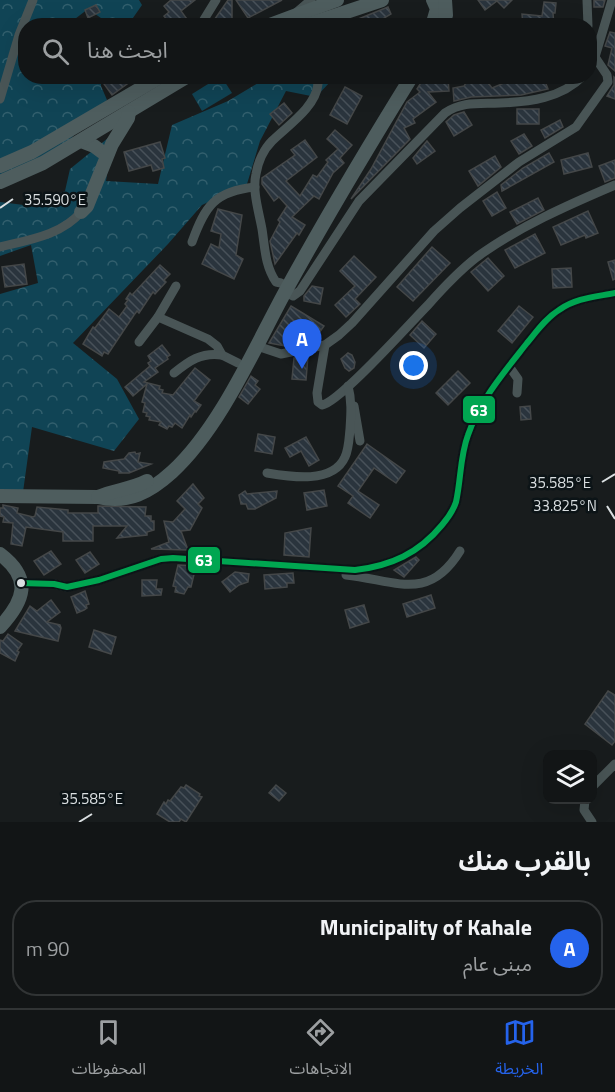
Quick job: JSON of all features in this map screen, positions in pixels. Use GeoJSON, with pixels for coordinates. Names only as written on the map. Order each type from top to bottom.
{"type":"FeatureCollection","features":[{"type":"Feature","properties":{"kind":"highway"},"geometry":{"type":"LineString","coordinates":[[305,18],[337,0]]}},
{"type":"Feature","properties":{"kind":"highway"},"geometry":{"type":"LineString","coordinates":[[309,18],[381,0]]}},
{"type":"Feature","properties":{"kind":"highway"},"geometry":{"type":"LineString","coordinates":[[433,0],[436,9],[434,18]]}},
{"type":"Feature","properties":{"kind":"highway"},"geometry":{"type":"LineString","coordinates":[[445,0],[445,18]]}},
{"type":"Feature","properties":{"kind":"highway"},"geometry":{"type":"LineString","coordinates":[[0,166],[51,142],[149,84]]}},
{"type":"Feature","properties":{"kind":"highway"},"geometry":{"type":"LineString","coordinates":[[0,182],[28,171],[176,84]]}},
{"type":"Feature","properties":{"kind":"highway"},"geometry":{"type":"LineString","coordinates":[[0,496],[126,499],[144,492],[171,472],[198,441],[257,346],[283,288],[399,84]]}},
{"type":"Feature","properties":{"kind":"highway"},"geometry":{"type":"LineString","coordinates":[[98,497],[139,485],[157,475],[172,463],[195,437],[407,84]]}},
{"type":"Feature","properties":{"kind":"highway"},"geometry":{"type":"LineString","coordinates":[[81,212],[87,206],[104,161],[130,111]]}},
{"type":"Feature","properties":{"kind":"highway"},"geometry":{"type":"LineString","coordinates":[[81,212],[82,201],[113,122]]}},
{"type":"Feature","properties":{"kind":"highway"},"geometry":{"type":"LineString","coordinates":[[81,141],[102,152]]}},
{"type":"Feature","properties":{"kind":"highway"},"geometry":{"type":"LineString","coordinates":[[0,555],[18,572],[21,583],[21,598],[0,627]]}},
{"type":"Feature","properties":{"kind":"street"},"geometry":{"type":"LineString","coordinates":[[26,18],[33,0]]}},
{"type":"Feature","properties":{"kind":"street"},"geometry":{"type":"LineString","coordinates":[[205,18],[216,0]]}},
{"type":"Feature","properties":{"kind":"street"},"geometry":{"type":"LineString","coordinates":[[300,18],[298,10],[311,0]]}},
{"type":"Feature","properties":{"kind":"street"},"geometry":{"type":"LineString","coordinates":[[587,0],[588,18]]}},
{"type":"Feature","properties":{"kind":"street"},"geometry":{"type":"LineString","coordinates":[[597,50],[612,0]]}},
{"type":"Feature","properties":{"kind":"street"},"geometry":{"type":"LineString","coordinates":[[0,99],[18,38]]}},
{"type":"Feature","properties":{"kind":"street"},"geometry":{"type":"LineString","coordinates":[[257,346],[281,354],[325,345],[352,323],[421,245],[460,208],[519,162],[580,123],[608,82],[607,75],[597,60]]}},
{"type":"Feature","properties":{"kind":"street"},"geometry":{"type":"LineString","coordinates":[[317,84],[318,88],[295,121],[266,150],[256,173],[255,187],[267,267],[276,282],[293,296],[300,291],[359,201],[445,112],[460,105],[510,102],[550,96],[567,90],[574,84]]}},
{"type":"Feature","properties":{"kind":"street"},"geometry":{"type":"LineString","coordinates":[[325,345],[319,377],[318,402],[322,405],[328,404],[348,386],[476,258],[535,223],[615,185]]}},
{"type":"Feature","properties":{"kind":"street"},"geometry":{"type":"LineString","coordinates":[[192,242],[203,213],[218,197],[231,191],[255,187]]}},
{"type":"Feature","properties":{"kind":"street"},"geometry":{"type":"LineString","coordinates":[[0,247],[59,229],[72,222],[81,212]]}},
{"type":"Feature","properties":{"kind":"street"},"geometry":{"type":"LineString","coordinates":[[139,342],[158,317],[176,286]]}},
{"type":"Feature","properties":{"kind":"street"},"geometry":{"type":"LineString","coordinates":[[21,583],[54,584],[67,587],[99,580],[161,559],[173,558],[355,570],[387,564],[409,555],[436,533],[452,512],[464,446],[474,420],[507,369],[545,321],[559,309],[587,297],[615,293]]}},
{"type":"Feature","properties":{"kind":"street"},"geometry":{"type":"LineString","coordinates":[[158,317],[208,339],[217,346],[222,355]]}},
{"type":"Feature","properties":{"kind":"street"},"geometry":{"type":"LineString","coordinates":[[174,373],[197,357],[207,354],[222,355],[238,363]]}},
{"type":"Feature","properties":{"kind":"street"},"geometry":{"type":"LineString","coordinates":[[507,369],[511,369],[518,379],[518,393]]}},
{"type":"Feature","properties":{"kind":"street"},"geometry":{"type":"LineString","coordinates":[[267,473],[308,476],[331,471],[338,467],[346,457],[348,450],[351,402],[348,386]]}},
{"type":"Feature","properties":{"kind":"street"},"geometry":{"type":"LineString","coordinates":[[351,402],[357,412],[360,441]]}},
{"type":"Feature","properties":{"kind":"street"},"geometry":{"type":"LineString","coordinates":[[328,569],[334,573],[411,586],[422,584],[440,574],[453,563],[460,551]]}},
{"type":"Feature","properties":{"kind":"street"},"geometry":{"type":"LineString","coordinates":[[597,781],[615,764]]}},
{"type":"Feature","properties":{"kind":"street"},"geometry":{"type":"LineString","coordinates":[[585,804],[584,810],[592,822]]}},
{"type":"Feature","properties":{"kind":"green space"},"geometry":{"type":"Polygon","coordinates":[[[0,0],[139,0],[142,5],[133,18],[101,18],[88,9],[76,18],[18,18],[18,84],[101,84],[107,100],[59,151],[0,176],[0,0]]]}},
{"type":"Feature","properties":{"kind":"green space"},"geometry":{"type":"Polygon","coordinates":[[[208,84],[226,84],[232,93],[202,111],[192,94],[208,84]]]}},
{"type":"Feature","properties":{"kind":"green space"},"geometry":{"type":"Polygon","coordinates":[[[256,84],[328,84],[316,97],[286,91],[260,141],[247,184],[202,205],[73,343],[117,379],[139,419],[114,451],[32,427],[23,492],[0,491],[0,294],[38,283],[31,245],[0,256],[0,202],[32,206],[65,191],[70,169],[113,134],[106,181],[158,184],[172,125],[228,101],[256,84]]]}},
{"type":"Feature","properties":{"kind":"building"},"geometry":{"type":"Polygon","coordinates":[[[171,0],[195,0],[181,11],[186,18],[166,18],[164,16],[169,12],[164,6],[171,0]]]}},
{"type":"Feature","properties":{"kind":"building"},"geometry":{"type":"Polygon","coordinates":[[[228,0],[232,0],[232,18],[216,18],[228,0]]]}},
{"type":"Feature","properties":{"kind":"building"},"geometry":{"type":"Polygon","coordinates":[[[236,0],[282,0],[248,18],[236,0]]]}},
{"type":"Feature","properties":{"kind":"building"},"geometry":{"type":"Polygon","coordinates":[[[478,0],[512,0],[504,8],[497,1],[485,10],[478,0]]]}},
{"type":"Feature","properties":{"kind":"building"},"geometry":{"type":"Polygon","coordinates":[[[594,0],[605,0],[603,7],[594,7],[594,0]]]}},
{"type":"Feature","properties":{"kind":"building"},"geometry":{"type":"Polygon","coordinates":[[[544,2],[556,3],[553,18],[522,18],[522,14],[542,16],[544,2]]]}},
{"type":"Feature","properties":{"kind":"building"},"geometry":{"type":"Polygon","coordinates":[[[96,5],[100,12],[88,18],[85,10],[96,5]]]}},
{"type":"Feature","properties":{"kind":"building"},"geometry":{"type":"Polygon","coordinates":[[[388,7],[391,14],[384,18],[361,18],[388,7]]]}},
{"type":"Feature","properties":{"kind":"building"},"geometry":{"type":"Polygon","coordinates":[[[610,32],[615,33],[615,71],[608,65],[612,48],[605,46],[610,32]]]}},
{"type":"Feature","properties":{"kind":"building"},"geometry":{"type":"Polygon","coordinates":[[[614,77],[615,99],[607,96],[614,85],[614,77]]]}},
{"type":"Feature","properties":{"kind":"building"},"geometry":{"type":"Polygon","coordinates":[[[104,84],[127,84],[112,95],[104,84]]]}},
{"type":"Feature","properties":{"kind":"building"},"geometry":{"type":"Polygon","coordinates":[[[420,84],[448,84],[449,91],[428,92],[436,102],[413,119],[415,123],[404,128],[410,139],[351,199],[371,169],[407,102],[420,92],[417,89],[420,84]]]}},
{"type":"Feature","properties":{"kind":"building"},"geometry":{"type":"Polygon","coordinates":[[[465,84],[489,84],[492,88],[502,84],[546,84],[548,89],[521,95],[471,97],[454,101],[453,88],[465,84]]]}},
{"type":"Feature","properties":{"kind":"building"},"geometry":{"type":"Polygon","coordinates":[[[345,87],[362,96],[347,124],[330,115],[345,87]]]}},
{"type":"Feature","properties":{"kind":"building"},"geometry":{"type":"Polygon","coordinates":[[[284,103],[292,113],[279,125],[270,114],[284,103]]]}},
{"type":"Feature","properties":{"kind":"building"},"geometry":{"type":"Polygon","coordinates":[[[517,109],[539,109],[539,124],[517,124],[517,109]]]}},
{"type":"Feature","properties":{"kind":"building"},"geometry":{"type":"Polygon","coordinates":[[[464,112],[472,125],[454,136],[446,122],[454,115],[464,112]]]}},
{"type":"Feature","properties":{"kind":"building"},"geometry":{"type":"Polygon","coordinates":[[[560,120],[563,127],[545,138],[541,130],[560,120]]]}},
{"type":"Feature","properties":{"kind":"building"},"geometry":{"type":"Polygon","coordinates":[[[335,130],[352,145],[340,158],[344,163],[333,173],[319,199],[314,196],[292,217],[305,225],[275,264],[270,241],[280,222],[278,220],[287,206],[279,197],[274,201],[262,184],[262,178],[295,155],[291,150],[305,140],[317,157],[286,181],[300,196],[313,175],[317,177],[328,162],[326,160],[338,149],[327,139],[335,130]]]}},
{"type":"Feature","properties":{"kind":"building"},"geometry":{"type":"Polygon","coordinates":[[[524,134],[532,146],[519,154],[511,141],[524,134]]]}},
{"type":"Feature","properties":{"kind":"building"},"geometry":{"type":"Polygon","coordinates":[[[427,141],[435,151],[417,164],[413,158],[427,141]]]}},
{"type":"Feature","properties":{"kind":"building"},"geometry":{"type":"Polygon","coordinates":[[[160,142],[165,158],[162,159],[164,168],[153,171],[151,165],[129,171],[124,152],[160,142]]]}},
{"type":"Feature","properties":{"kind":"building"},"geometry":{"type":"Polygon","coordinates":[[[549,153],[554,162],[502,191],[501,185],[523,168],[549,153]]]}},
{"type":"Feature","properties":{"kind":"building"},"geometry":{"type":"Polygon","coordinates":[[[588,153],[592,167],[564,174],[561,160],[588,153]]]}},
{"type":"Feature","properties":{"kind":"building"},"geometry":{"type":"Polygon","coordinates":[[[495,156],[501,167],[478,186],[469,171],[495,156]]]}},
{"type":"Feature","properties":{"kind":"building"},"geometry":{"type":"Polygon","coordinates":[[[615,160],[615,178],[605,182],[599,166],[615,160]]]}},
{"type":"Feature","properties":{"kind":"building"},"geometry":{"type":"Polygon","coordinates":[[[497,192],[506,208],[492,216],[483,201],[497,192]]]}},
{"type":"Feature","properties":{"kind":"building"},"geometry":{"type":"Polygon","coordinates":[[[538,198],[544,210],[517,224],[510,212],[538,198]]]}},
{"type":"Feature","properties":{"kind":"building"},"geometry":{"type":"Polygon","coordinates":[[[218,209],[242,215],[236,255],[243,259],[234,279],[202,264],[211,244],[219,248],[221,234],[211,231],[218,209]]]}},
{"type":"Feature","properties":{"kind":"building"},"geometry":{"type":"Polygon","coordinates":[[[588,211],[598,233],[586,238],[585,235],[561,245],[553,227],[588,211]]]}},
{"type":"Feature","properties":{"kind":"building"},"geometry":{"type":"Polygon","coordinates":[[[535,234],[545,253],[515,268],[505,250],[535,234]]]}},
{"type":"Feature","properties":{"kind":"building"},"geometry":{"type":"Polygon","coordinates":[[[432,247],[450,263],[413,301],[397,287],[432,247]]]}},
{"type":"Feature","properties":{"kind":"building"},"geometry":{"type":"Polygon","coordinates":[[[354,256],[376,277],[355,299],[360,304],[346,317],[335,305],[355,286],[340,271],[354,256]]]}},
{"type":"Feature","properties":{"kind":"building"},"geometry":{"type":"Polygon","coordinates":[[[488,258],[504,276],[488,291],[471,272],[488,258]]]}},
{"type":"Feature","properties":{"kind":"building"},"geometry":{"type":"Polygon","coordinates":[[[615,260],[615,279],[613,280],[608,262],[615,260]]]}},
{"type":"Feature","properties":{"kind":"building"},"geometry":{"type":"Polygon","coordinates":[[[24,264],[27,284],[5,287],[2,267],[24,264]]]}},
{"type":"Feature","properties":{"kind":"building"},"geometry":{"type":"Polygon","coordinates":[[[160,265],[170,274],[164,280],[166,282],[155,294],[153,292],[139,313],[137,311],[108,354],[104,352],[102,356],[83,344],[93,327],[95,328],[109,309],[119,317],[127,306],[125,304],[128,300],[126,299],[130,293],[132,295],[160,265]]]}},
{"type":"Feature","properties":{"kind":"building"},"geometry":{"type":"Polygon","coordinates":[[[571,268],[572,287],[553,288],[552,269],[571,268]]]}},
{"type":"Feature","properties":{"kind":"building"},"geometry":{"type":"Polygon","coordinates":[[[312,286],[323,288],[320,304],[304,301],[304,296],[312,286]]]}},
{"type":"Feature","properties":{"kind":"building"},"geometry":{"type":"Polygon","coordinates":[[[291,306],[324,326],[314,340],[305,342],[296,336],[296,329],[285,346],[269,343],[291,306]]]}},
{"type":"Feature","properties":{"kind":"building"},"geometry":{"type":"Polygon","coordinates":[[[519,306],[533,317],[512,343],[498,331],[519,306]]]}},
{"type":"Feature","properties":{"kind":"building"},"geometry":{"type":"Polygon","coordinates":[[[422,321],[436,334],[424,348],[410,335],[422,321]]]}},
{"type":"Feature","properties":{"kind":"building"},"geometry":{"type":"Polygon","coordinates":[[[162,345],[170,355],[155,368],[158,372],[144,382],[160,386],[162,393],[173,395],[195,368],[210,380],[194,401],[201,405],[191,417],[190,415],[182,428],[175,423],[167,429],[159,425],[161,422],[149,420],[147,413],[143,412],[145,403],[142,402],[147,384],[133,396],[125,387],[150,366],[148,363],[151,361],[148,356],[162,345]]]}},
{"type":"Feature","properties":{"kind":"building"},"geometry":{"type":"Polygon","coordinates":[[[348,353],[352,355],[355,362],[354,368],[349,371],[341,359],[348,353]]]}},
{"type":"Feature","properties":{"kind":"building"},"geometry":{"type":"Polygon","coordinates":[[[308,356],[306,380],[292,379],[294,358],[308,356]]]}},
{"type":"Feature","properties":{"kind":"building"},"geometry":{"type":"Polygon","coordinates":[[[458,371],[470,383],[448,405],[436,393],[458,371]]]}},
{"type":"Feature","properties":{"kind":"building"},"geometry":{"type":"Polygon","coordinates":[[[251,376],[258,381],[255,385],[260,389],[248,404],[239,397],[251,376]]]}},
{"type":"Feature","properties":{"kind":"building"},"geometry":{"type":"Polygon","coordinates":[[[530,406],[531,419],[521,420],[520,407],[530,406]]]}},
{"type":"Feature","properties":{"kind":"building"},"geometry":{"type":"Polygon","coordinates":[[[258,434],[275,437],[272,454],[255,451],[258,434]]]}},
{"type":"Feature","properties":{"kind":"building"},"geometry":{"type":"Polygon","coordinates":[[[306,437],[319,460],[309,466],[301,451],[290,457],[285,448],[306,437]]]}},
{"type":"Feature","properties":{"kind":"building"},"geometry":{"type":"Polygon","coordinates":[[[367,444],[405,471],[396,483],[374,468],[358,491],[379,505],[370,518],[348,503],[353,496],[338,486],[367,444]]]}},
{"type":"Feature","properties":{"kind":"building"},"geometry":{"type":"Polygon","coordinates":[[[129,453],[140,453],[138,462],[151,464],[129,473],[119,473],[119,471],[103,468],[104,462],[124,459],[129,453]]]}},
{"type":"Feature","properties":{"kind":"building"},"geometry":{"type":"Polygon","coordinates":[[[193,484],[204,498],[198,504],[202,508],[190,530],[181,531],[188,550],[151,549],[169,542],[164,521],[173,522],[185,509],[177,501],[193,484]]]}},
{"type":"Feature","properties":{"kind":"building"},"geometry":{"type":"Polygon","coordinates":[[[324,490],[327,506],[307,510],[304,493],[324,490]]]}},
{"type":"Feature","properties":{"kind":"building"},"geometry":{"type":"Polygon","coordinates":[[[245,491],[247,494],[277,491],[276,498],[255,509],[248,509],[246,504],[241,504],[239,495],[245,491]]]}},
{"type":"Feature","properties":{"kind":"building"},"geometry":{"type":"Polygon","coordinates":[[[3,505],[18,508],[17,513],[33,517],[37,507],[68,510],[68,513],[98,513],[98,506],[146,507],[145,516],[151,516],[151,521],[154,521],[154,530],[147,532],[147,535],[117,538],[127,526],[93,526],[93,541],[63,541],[63,532],[26,527],[22,546],[11,544],[13,523],[3,522],[4,517],[0,516],[0,508],[3,508],[3,505]]]}},
{"type":"Feature","properties":{"kind":"building"},"geometry":{"type":"Polygon","coordinates":[[[311,528],[309,557],[284,555],[285,533],[311,528]]]}},
{"type":"Feature","properties":{"kind":"building"},"geometry":{"type":"Polygon","coordinates":[[[51,551],[61,564],[44,575],[34,561],[51,551]]]}},
{"type":"Feature","properties":{"kind":"building"},"geometry":{"type":"Polygon","coordinates":[[[90,552],[99,564],[85,573],[76,560],[90,552]]]}},
{"type":"Feature","properties":{"kind":"building"},"geometry":{"type":"Polygon","coordinates":[[[416,557],[419,560],[404,577],[394,570],[416,557]]]}},
{"type":"Feature","properties":{"kind":"building"},"geometry":{"type":"Polygon","coordinates":[[[178,565],[196,566],[191,587],[188,587],[184,594],[175,592],[176,587],[173,586],[178,565]]]}},
{"type":"Feature","properties":{"kind":"building"},"geometry":{"type":"Polygon","coordinates":[[[235,572],[249,574],[248,582],[230,592],[222,582],[235,572]]]}},
{"type":"Feature","properties":{"kind":"building"},"geometry":{"type":"Polygon","coordinates":[[[293,573],[294,583],[287,583],[287,587],[265,589],[264,575],[293,573]]]}},
{"type":"Feature","properties":{"kind":"building"},"geometry":{"type":"Polygon","coordinates":[[[142,580],[157,580],[156,589],[162,589],[161,595],[142,596],[142,580]]]}},
{"type":"Feature","properties":{"kind":"building"},"geometry":{"type":"Polygon","coordinates":[[[85,591],[89,604],[86,605],[87,608],[77,613],[71,597],[85,591]]]}},
{"type":"Feature","properties":{"kind":"building"},"geometry":{"type":"Polygon","coordinates":[[[431,595],[435,608],[407,617],[403,604],[431,595]]]}},
{"type":"Feature","properties":{"kind":"building"},"geometry":{"type":"Polygon","coordinates":[[[51,600],[60,612],[47,622],[60,625],[58,641],[15,631],[30,606],[37,611],[51,600]]]}},
{"type":"Feature","properties":{"kind":"building"},"geometry":{"type":"Polygon","coordinates":[[[364,605],[369,622],[350,628],[345,610],[364,605]]]}},
{"type":"Feature","properties":{"kind":"building"},"geometry":{"type":"Polygon","coordinates":[[[94,630],[116,637],[111,654],[89,647],[94,630]]]}},
{"type":"Feature","properties":{"kind":"building"},"geometry":{"type":"Polygon","coordinates":[[[8,634],[22,644],[17,651],[19,652],[15,661],[0,653],[0,640],[3,641],[8,634]]]}},
{"type":"Feature","properties":{"kind":"building"},"geometry":{"type":"Polygon","coordinates":[[[608,691],[615,695],[615,741],[612,745],[585,724],[608,691]]]}},
{"type":"Feature","properties":{"kind":"building"},"geometry":{"type":"Polygon","coordinates":[[[186,785],[202,797],[186,822],[181,819],[179,822],[170,822],[157,814],[164,802],[166,804],[168,800],[170,801],[181,787],[184,788],[186,785]]]}},
{"type":"Feature","properties":{"kind":"building"},"geometry":{"type":"Polygon","coordinates":[[[276,785],[286,793],[279,801],[269,793],[276,785]]]}},
{"type":"Feature","properties":{"kind":"transit line","name":"63"},"geometry":{"type":"LineString","coordinates":[[21,583],[54,584],[67,587],[99,580],[161,559],[173,558],[355,570],[381,565],[403,556],[433,535],[452,511],[456,502],[465,443],[473,422],[494,386],[527,343],[554,313],[565,306],[586,298],[615,293]]}},
{"type":"Feature","properties":{"kind":"place","name":"Municipality of Kahale"},"geometry":{"type":"Point","coordinates":[302,369]}}]}
